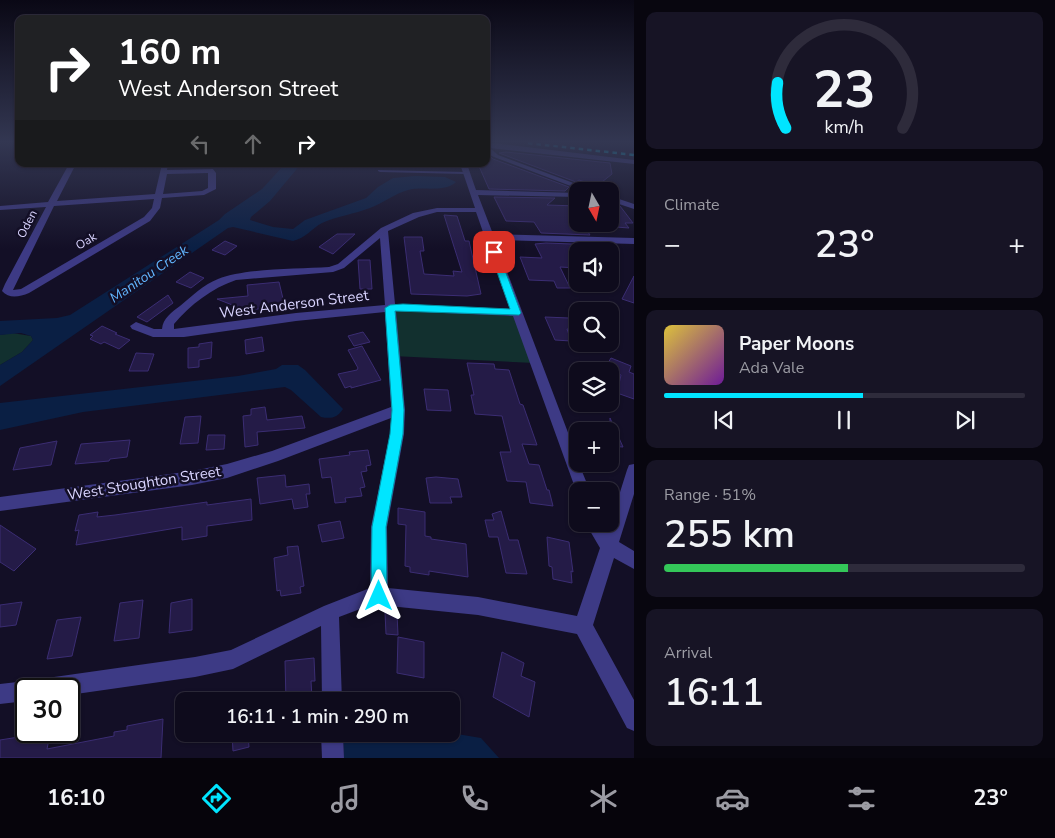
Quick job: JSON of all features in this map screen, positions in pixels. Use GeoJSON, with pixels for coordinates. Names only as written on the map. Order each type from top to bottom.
{"type":"FeatureCollection","features":[{"type":"Feature","properties":{"kind":"street","name":"Oden"},"geometry":{"type":"LineString","coordinates":[[13,294],[7,291],[10,284],[64,178]]}},
{"type":"Feature","properties":{"kind":"street","name":"Oak"},"geometry":{"type":"LineString","coordinates":[[13,294],[26,290],[147,219],[156,208],[162,178]]}},
{"type":"Feature","properties":{"kind":"street"},"geometry":{"type":"LineString","coordinates":[[0,208],[210,192],[212,190],[212,178]]}},
{"type":"Feature","properties":{"kind":"street"},"geometry":{"type":"LineString","coordinates":[[467,178],[579,482]]}},
{"type":"Feature","properties":{"kind":"street"},"geometry":{"type":"LineString","coordinates":[[554,178],[569,184]]}},
{"type":"Feature","properties":{"kind":"street"},"geometry":{"type":"LineString","coordinates":[[472,192],[569,195]]}},
{"type":"Feature","properties":{"kind":"street"},"geometry":{"type":"LineString","coordinates":[[619,201],[634,207]]}},
{"type":"Feature","properties":{"kind":"street"},"geometry":{"type":"LineString","coordinates":[[168,333],[168,323],[175,315],[203,292],[235,276],[316,273],[330,270],[341,266],[384,230],[427,212],[478,210]]}},
{"type":"Feature","properties":{"kind":"street"},"geometry":{"type":"LineString","coordinates":[[379,596],[379,527],[397,434],[398,410],[384,230]]}},
{"type":"Feature","properties":{"kind":"street"},"geometry":{"type":"LineString","coordinates":[[488,237],[634,241]]}},
{"type":"Feature","properties":{"kind":"street","name":"West Anderson Street"},"geometry":{"type":"LineString","coordinates":[[136,326],[148,332],[198,332],[296,317],[403,307],[516,313]]}},
{"type":"Feature","properties":{"kind":"street","name":"West Stoughton Street"},"geometry":{"type":"LineString","coordinates":[[0,504],[192,478],[227,471],[272,457],[398,410]]}},
{"type":"Feature","properties":{"kind":"street"},"geometry":{"type":"LineString","coordinates":[[634,470],[583,626],[634,721]]}},
{"type":"Feature","properties":{"kind":"street"},"geometry":{"type":"LineString","coordinates":[[599,532],[609,546],[634,561]]}},
{"type":"Feature","properties":{"kind":"street"},"geometry":{"type":"LineString","coordinates":[[80,683],[195,667],[233,659],[330,612],[368,597],[379,596],[478,606],[583,626]]}},
{"type":"Feature","properties":{"kind":"street"},"geometry":{"type":"LineString","coordinates":[[330,612],[332,692]]}},
{"type":"Feature","properties":{"kind":"street"},"geometry":{"type":"LineString","coordinates":[[0,694],[15,692]]}},
{"type":"Feature","properties":{"kind":"street"},"geometry":{"type":"LineString","coordinates":[[332,742],[333,758]]}},
{"type":"Feature","properties":{"kind":"green space"},"geometry":{"type":"Polygon","coordinates":[[[390,308],[516,313],[534,363],[393,356],[390,308]]]}},
{"type":"Feature","properties":{"kind":"green space"},"geometry":{"type":"Polygon","coordinates":[[[12,333],[31,336],[33,340],[22,352],[0,365],[0,335],[12,333]]]}},
{"type":"Feature","properties":{"kind":"water","name":"Manitou Creek"},"geometry":{"type":"Polygon","coordinates":[[[272,178],[289,178],[270,201],[250,220],[273,227],[293,229],[305,220],[366,198],[378,187],[392,178],[448,178],[456,182],[440,188],[408,190],[370,208],[322,223],[301,238],[293,241],[233,227],[228,228],[0,386],[0,365],[22,352],[33,340],[31,336],[21,333],[0,335],[0,321],[57,318],[70,315],[219,220],[262,189],[272,178]]]}},
{"type":"Feature","properties":{"kind":"water"},"geometry":{"type":"Polygon","coordinates":[[[282,365],[298,365],[305,370],[343,409],[341,412],[334,417],[321,417],[291,390],[285,387],[83,412],[0,430],[0,403],[238,376],[276,369],[282,365]]]}},
{"type":"Feature","properties":{"kind":"water"},"geometry":{"type":"Polygon","coordinates":[[[460,734],[481,738],[499,758],[344,758],[343,742],[460,742],[460,734]]]}},
{"type":"Feature","properties":{"kind":"building"},"geometry":{"type":"Polygon","coordinates":[[[484,178],[546,178],[569,187],[565,191],[489,189],[484,178]]]}},
{"type":"Feature","properties":{"kind":"building"},"geometry":{"type":"Polygon","coordinates":[[[566,178],[607,178],[602,182],[579,180],[576,182],[566,178]]]}},
{"type":"Feature","properties":{"kind":"building"},"geometry":{"type":"Polygon","coordinates":[[[494,197],[555,198],[547,205],[569,206],[569,232],[588,232],[590,235],[541,233],[534,222],[506,221],[494,197]]]}},
{"type":"Feature","properties":{"kind":"building"},"geometry":{"type":"Polygon","coordinates":[[[619,206],[633,223],[625,223],[629,228],[619,227],[619,206]]]}},
{"type":"Feature","properties":{"kind":"building"},"geometry":{"type":"Polygon","coordinates":[[[444,215],[457,216],[465,241],[469,241],[481,294],[467,296],[411,294],[404,237],[422,237],[424,251],[420,251],[424,274],[454,276],[453,271],[462,272],[444,215]]]}},
{"type":"Feature","properties":{"kind":"building"},"geometry":{"type":"Polygon","coordinates":[[[337,234],[355,234],[333,254],[319,247],[337,234]]]}},
{"type":"Feature","properties":{"kind":"building"},"geometry":{"type":"Polygon","coordinates":[[[225,241],[237,246],[225,255],[212,250],[225,241]]]}},
{"type":"Feature","properties":{"kind":"building"},"geometry":{"type":"Polygon","coordinates":[[[535,244],[569,244],[569,268],[560,267],[569,288],[557,288],[554,281],[529,280],[520,257],[542,258],[535,244]]]}},
{"type":"Feature","properties":{"kind":"building"},"geometry":{"type":"Polygon","coordinates":[[[358,260],[370,260],[372,289],[360,289],[358,260]]]}},
{"type":"Feature","properties":{"kind":"building"},"geometry":{"type":"Polygon","coordinates":[[[190,272],[204,278],[191,288],[176,282],[190,272]]]}},
{"type":"Feature","properties":{"kind":"building"},"geometry":{"type":"Polygon","coordinates":[[[634,276],[634,303],[622,299],[634,276]]]}},
{"type":"Feature","properties":{"kind":"building"},"geometry":{"type":"Polygon","coordinates":[[[279,282],[285,307],[245,310],[217,299],[248,296],[247,285],[279,282]]]}},
{"type":"Feature","properties":{"kind":"building"},"geometry":{"type":"Polygon","coordinates":[[[168,295],[173,303],[147,322],[137,317],[168,295]]]}},
{"type":"Feature","properties":{"kind":"building"},"geometry":{"type":"Polygon","coordinates":[[[545,317],[569,318],[569,329],[567,329],[569,341],[555,340],[545,317]]]}},
{"type":"Feature","properties":{"kind":"building"},"geometry":{"type":"Polygon","coordinates":[[[102,326],[130,340],[119,349],[104,342],[101,344],[90,339],[93,336],[90,335],[102,326]]]}},
{"type":"Feature","properties":{"kind":"building"},"geometry":{"type":"Polygon","coordinates":[[[363,332],[370,342],[354,346],[348,336],[363,332]]]}},
{"type":"Feature","properties":{"kind":"building"},"geometry":{"type":"Polygon","coordinates":[[[262,337],[264,351],[246,354],[245,340],[262,337]]]}},
{"type":"Feature","properties":{"kind":"building"},"geometry":{"type":"Polygon","coordinates":[[[212,342],[211,358],[199,360],[199,367],[188,368],[188,348],[199,347],[199,344],[212,342]]]}},
{"type":"Feature","properties":{"kind":"building"},"geometry":{"type":"Polygon","coordinates":[[[362,346],[381,380],[345,388],[338,374],[357,370],[358,368],[348,350],[362,346]]]}},
{"type":"Feature","properties":{"kind":"building"},"geometry":{"type":"Polygon","coordinates":[[[136,353],[154,354],[148,371],[129,371],[136,353]]]}},
{"type":"Feature","properties":{"kind":"building"},"geometry":{"type":"Polygon","coordinates":[[[611,358],[631,366],[629,372],[634,374],[634,399],[619,394],[621,375],[619,374],[619,362],[609,362],[611,358]]]}},
{"type":"Feature","properties":{"kind":"building"},"geometry":{"type":"Polygon","coordinates":[[[467,363],[494,364],[495,369],[509,370],[520,404],[523,405],[537,445],[522,444],[529,464],[539,465],[553,506],[530,503],[526,482],[507,481],[500,452],[511,452],[502,416],[475,414],[471,395],[474,395],[467,363]]]}},
{"type":"Feature","properties":{"kind":"building"},"geometry":{"type":"Polygon","coordinates":[[[424,389],[448,390],[451,411],[427,410],[424,389]]]}},
{"type":"Feature","properties":{"kind":"building"},"geometry":{"type":"Polygon","coordinates":[[[265,407],[267,420],[302,416],[305,428],[257,432],[258,445],[245,447],[243,416],[251,415],[251,409],[265,407]]]}},
{"type":"Feature","properties":{"kind":"building"},"geometry":{"type":"Polygon","coordinates":[[[201,416],[198,443],[180,444],[185,417],[201,416]]]}},
{"type":"Feature","properties":{"kind":"building"},"geometry":{"type":"Polygon","coordinates":[[[208,435],[225,435],[224,449],[206,450],[208,435]]]}},
{"type":"Feature","properties":{"kind":"building"},"geometry":{"type":"Polygon","coordinates":[[[619,438],[623,447],[619,447],[619,438]]]}},
{"type":"Feature","properties":{"kind":"building"},"geometry":{"type":"Polygon","coordinates":[[[130,440],[127,457],[110,459],[109,461],[75,464],[81,444],[130,440]]]}},
{"type":"Feature","properties":{"kind":"building"},"geometry":{"type":"Polygon","coordinates":[[[57,441],[51,465],[13,470],[20,448],[57,441]]]}},
{"type":"Feature","properties":{"kind":"building"},"geometry":{"type":"Polygon","coordinates":[[[368,450],[371,465],[366,466],[367,471],[361,472],[365,487],[360,488],[362,496],[345,498],[346,502],[335,503],[331,477],[322,478],[319,459],[350,455],[349,452],[368,450]]]}},
{"type":"Feature","properties":{"kind":"building"},"geometry":{"type":"Polygon","coordinates":[[[285,475],[286,487],[309,484],[310,494],[306,494],[308,507],[294,509],[292,499],[260,504],[257,478],[285,475]]]}},
{"type":"Feature","properties":{"kind":"building"},"geometry":{"type":"Polygon","coordinates":[[[426,478],[458,479],[462,497],[450,497],[452,503],[430,503],[426,478]]]}},
{"type":"Feature","properties":{"kind":"building"},"geometry":{"type":"Polygon","coordinates":[[[251,499],[252,520],[207,526],[207,536],[182,540],[182,527],[76,545],[79,530],[75,531],[79,515],[98,512],[97,517],[207,502],[207,505],[251,499]]]}},
{"type":"Feature","properties":{"kind":"building"},"geometry":{"type":"Polygon","coordinates":[[[398,508],[425,512],[425,536],[431,537],[431,539],[466,544],[468,577],[429,571],[429,575],[410,572],[410,567],[405,566],[406,525],[398,524],[398,508]]]}},
{"type":"Feature","properties":{"kind":"building"},"geometry":{"type":"Polygon","coordinates":[[[501,511],[509,540],[518,540],[527,574],[506,573],[498,537],[489,537],[485,520],[494,520],[492,514],[501,511]]]}},
{"type":"Feature","properties":{"kind":"building"},"geometry":{"type":"Polygon","coordinates":[[[340,521],[344,538],[322,542],[318,525],[340,521]]]}},
{"type":"Feature","properties":{"kind":"building"},"geometry":{"type":"Polygon","coordinates":[[[0,525],[36,549],[14,571],[0,562],[0,525]]]}},
{"type":"Feature","properties":{"kind":"building"},"geometry":{"type":"Polygon","coordinates":[[[547,537],[569,542],[573,572],[571,571],[572,583],[553,579],[552,567],[549,566],[547,537]]]}},
{"type":"Feature","properties":{"kind":"building"},"geometry":{"type":"Polygon","coordinates":[[[298,546],[304,586],[300,587],[301,593],[281,596],[280,590],[277,591],[274,558],[288,555],[287,547],[298,546]]]}},
{"type":"Feature","properties":{"kind":"building"},"geometry":{"type":"Polygon","coordinates":[[[192,599],[192,630],[169,633],[171,603],[192,599]]]}},
{"type":"Feature","properties":{"kind":"building"},"geometry":{"type":"Polygon","coordinates":[[[143,600],[139,638],[114,641],[120,603],[143,600]]]}},
{"type":"Feature","properties":{"kind":"building"},"geometry":{"type":"Polygon","coordinates":[[[22,602],[16,625],[0,627],[0,605],[22,602]]]}},
{"type":"Feature","properties":{"kind":"building"},"geometry":{"type":"Polygon","coordinates":[[[385,612],[397,613],[398,635],[386,634],[385,612]]]}},
{"type":"Feature","properties":{"kind":"building"},"geometry":{"type":"Polygon","coordinates":[[[81,617],[72,656],[47,659],[57,620],[81,617]]]}},
{"type":"Feature","properties":{"kind":"building"},"geometry":{"type":"Polygon","coordinates":[[[398,637],[424,642],[424,678],[397,673],[398,637]]]}},
{"type":"Feature","properties":{"kind":"building"},"geometry":{"type":"Polygon","coordinates":[[[502,652],[524,663],[521,676],[535,682],[529,717],[493,697],[502,652]]]}},
{"type":"Feature","properties":{"kind":"building"},"geometry":{"type":"Polygon","coordinates":[[[314,658],[315,681],[311,681],[312,692],[286,692],[285,661],[314,658]]]}},
{"type":"Feature","properties":{"kind":"building"},"geometry":{"type":"Polygon","coordinates":[[[163,719],[161,758],[0,758],[0,740],[15,738],[15,743],[48,743],[47,749],[114,736],[114,732],[127,730],[127,726],[163,719]]]}},
{"type":"Feature","properties":{"kind":"building"},"geometry":{"type":"Polygon","coordinates":[[[232,742],[249,742],[249,747],[233,751],[232,742]]]}},
{"type":"Feature","properties":{"kind":"route"},"geometry":{"type":"LineString","coordinates":[[379,596],[379,527],[397,434],[398,410],[390,308],[403,307],[516,313],[494,252]]}}]}
